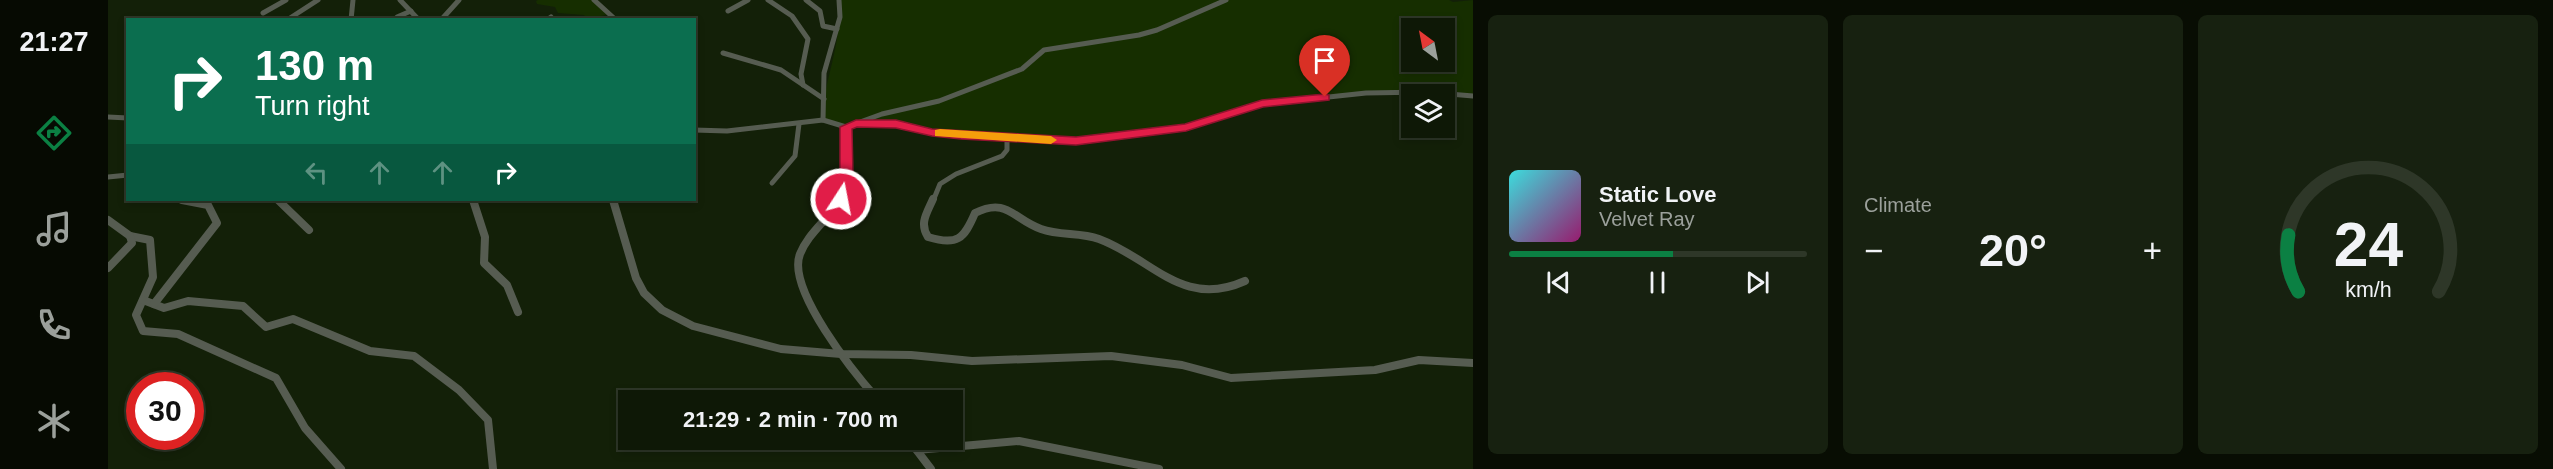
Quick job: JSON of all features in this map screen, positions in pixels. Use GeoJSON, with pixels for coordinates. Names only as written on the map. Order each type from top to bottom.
{"type":"FeatureCollection","features":[{"type":"Feature","properties":{"kind":"street"},"geometry":{"type":"LineString","coordinates":[[263,13],[286,0]]}},
{"type":"Feature","properties":{"kind":"street"},"geometry":{"type":"LineString","coordinates":[[305,0],[316,1]]}},
{"type":"Feature","properties":{"kind":"street"},"geometry":{"type":"LineString","coordinates":[[351,18],[353,0]]}},
{"type":"Feature","properties":{"kind":"street"},"geometry":{"type":"LineString","coordinates":[[400,0],[417,18]]}},
{"type":"Feature","properties":{"kind":"street"},"geometry":{"type":"LineString","coordinates":[[443,18],[459,0]]}},
{"type":"Feature","properties":{"kind":"street"},"geometry":{"type":"LineString","coordinates":[[594,0],[614,18]]}},
{"type":"Feature","properties":{"kind":"street"},"geometry":{"type":"LineString","coordinates":[[728,11],[748,0]]}},
{"type":"Feature","properties":{"kind":"street"},"geometry":{"type":"LineString","coordinates":[[768,0],[792,16],[808,39],[801,74],[803,85]]}},
{"type":"Feature","properties":{"kind":"street"},"geometry":{"type":"LineString","coordinates":[[806,0],[820,11],[823,26],[837,28]]}},
{"type":"Feature","properties":{"kind":"street"},"geometry":{"type":"LineString","coordinates":[[823,120],[824,73],[840,17],[839,0]]}},
{"type":"Feature","properties":{"kind":"street"},"geometry":{"type":"LineString","coordinates":[[696,130],[727,131],[823,120],[846,127],[882,114],[939,101],[1022,69],[1044,50],[1139,35],[1157,30],[1226,0]]}},
{"type":"Feature","properties":{"kind":"street"},"geometry":{"type":"LineString","coordinates":[[290,18],[316,1]]}},
{"type":"Feature","properties":{"kind":"street"},"geometry":{"type":"LineString","coordinates":[[397,18],[411,10]]}},
{"type":"Feature","properties":{"kind":"street"},"geometry":{"type":"LineString","coordinates":[[294,18],[297,13]]}},
{"type":"Feature","properties":{"kind":"street"},"geometry":{"type":"LineString","coordinates":[[448,13],[451,18]]}},
{"type":"Feature","properties":{"kind":"street"},"geometry":{"type":"LineString","coordinates":[[723,53],[781,70],[824,99]]}},
{"type":"Feature","properties":{"kind":"street"},"geometry":{"type":"LineString","coordinates":[[856,123],[896,124],[932,132],[1076,141],[1175,129],[1213,121],[1262,104],[1366,93],[1426,92],[1473,96]]}},
{"type":"Feature","properties":{"kind":"street"},"geometry":{"type":"LineString","coordinates":[[108,117],[126,118]]}},
{"type":"Feature","properties":{"kind":"street"},"geometry":{"type":"LineString","coordinates":[[772,183],[796,156],[798,149],[795,132],[799,124]]}},
{"type":"Feature","properties":{"kind":"street"},"geometry":{"type":"LineString","coordinates":[[846,127],[846,174],[841,199],[799,255],[796,267],[802,287],[841,354],[870,390]]}},
{"type":"Feature","properties":{"kind":"street"},"geometry":{"type":"LineString","coordinates":[[1006,138],[1008,146],[1005,154],[956,174],[940,184],[923,222],[923,229],[928,237],[946,241],[956,240],[967,233],[975,213],[990,206],[1001,206],[1043,230],[1084,234],[1102,240],[1168,277],[1200,289],[1210,291],[1226,289],[1245,281]]}},
{"type":"Feature","properties":{"kind":"street"},"geometry":{"type":"LineString","coordinates":[[108,177],[126,175]]}},
{"type":"Feature","properties":{"kind":"street"},"geometry":{"type":"LineString","coordinates":[[154,304],[217,223],[208,205],[187,201]]}},
{"type":"Feature","properties":{"kind":"street"},"geometry":{"type":"LineString","coordinates":[[473,201],[485,237],[484,263],[507,285],[518,312]]}},
{"type":"Feature","properties":{"kind":"street"},"geometry":{"type":"LineString","coordinates":[[613,201],[636,278],[644,293],[662,310],[693,326],[781,349],[841,354],[911,355],[972,361],[1112,356],[1182,365],[1231,378],[1375,370],[1419,360],[1473,363]]}},
{"type":"Feature","properties":{"kind":"street"},"geometry":{"type":"LineString","coordinates":[[280,202],[309,230]]}},
{"type":"Feature","properties":{"kind":"street"},"geometry":{"type":"LineString","coordinates":[[108,220],[130,237],[150,240],[153,277],[136,315],[143,332],[178,334],[276,378],[305,428],[341,469]]}},
{"type":"Feature","properties":{"kind":"street"},"geometry":{"type":"LineString","coordinates":[[108,268],[132,243],[130,237]]}},
{"type":"Feature","properties":{"kind":"street"},"geometry":{"type":"LineString","coordinates":[[142,300],[164,308],[188,301],[243,306],[266,327],[293,319],[370,351],[414,356],[459,390],[488,420],[493,469]]}},
{"type":"Feature","properties":{"kind":"street"},"geometry":{"type":"LineString","coordinates":[[963,446],[1019,441],[1160,469]]}},
{"type":"Feature","properties":{"kind":"street"},"geometry":{"type":"LineString","coordinates":[[917,450],[931,469]]}},
{"type":"Feature","properties":{"kind":"green space"},"geometry":{"type":"Polygon","coordinates":[[[593,0],[609,14],[587,18],[584,15],[558,13],[555,7],[537,4],[536,1],[593,0]]]}},
{"type":"Feature","properties":{"kind":"green space"},"geometry":{"type":"Polygon","coordinates":[[[837,0],[1449,0],[1453,2],[1473,0],[1473,95],[1455,92],[1455,84],[1401,84],[1401,93],[1357,95],[1234,111],[1148,134],[1046,141],[965,137],[870,124],[847,128],[822,122],[825,92],[838,30],[837,0]]]}},
{"type":"Feature","properties":{"kind":"slow traffic"},"geometry":{"type":"LineString","coordinates":[[940,133],[1051,140]]}},
{"type":"Feature","properties":{"kind":"route"},"geometry":{"type":"LineString","coordinates":[[841,199],[846,174],[846,127],[856,123],[896,124],[932,132],[961,135],[1076,141],[1186,127],[1213,121],[1262,104],[1325,97]]}}]}
